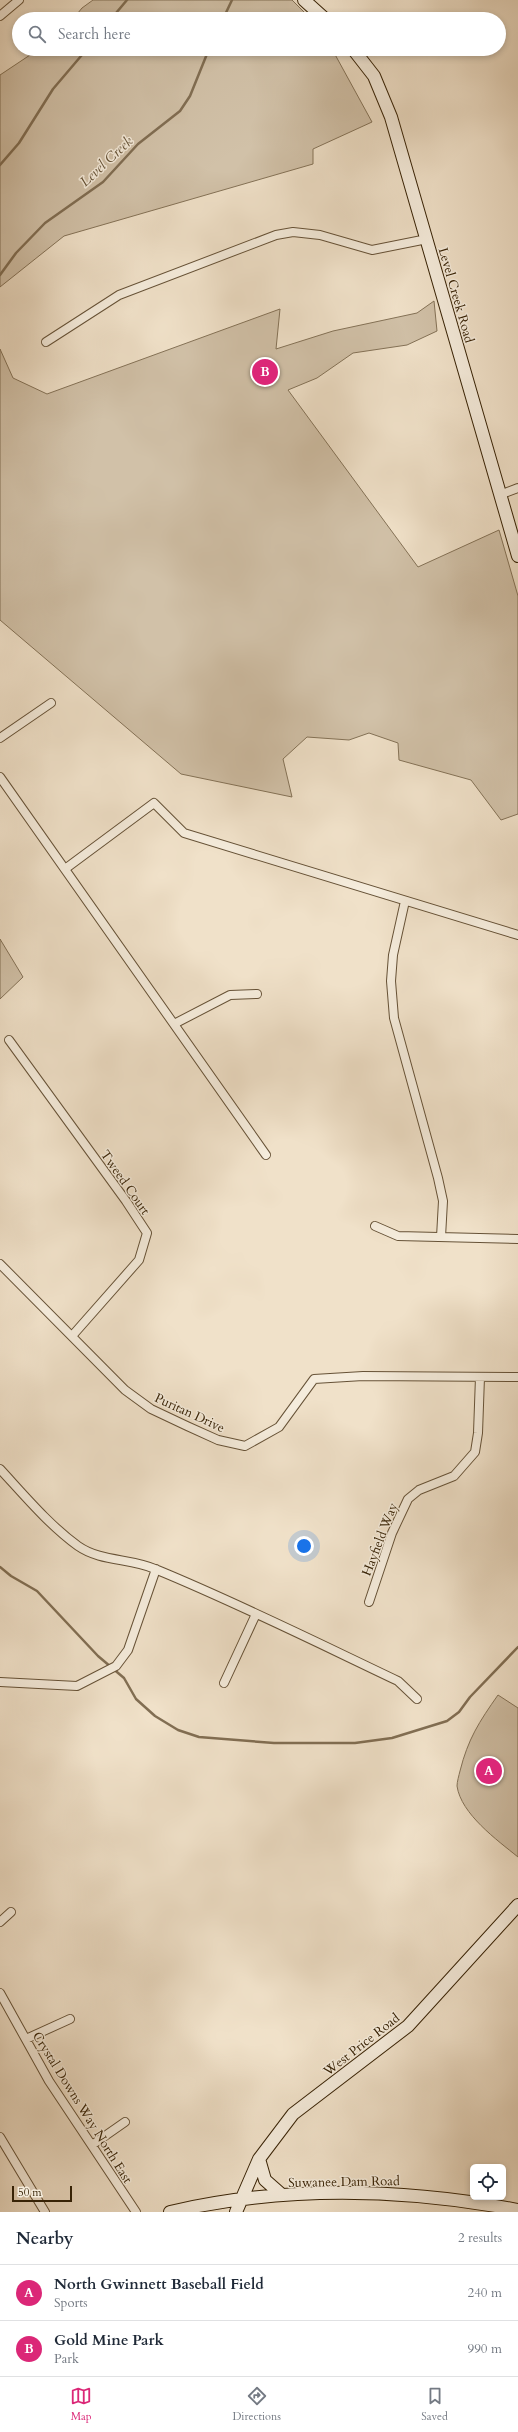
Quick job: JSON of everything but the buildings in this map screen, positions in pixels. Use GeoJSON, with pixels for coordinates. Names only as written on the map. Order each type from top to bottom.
{"type":"FeatureCollection","features":[{"type":"Feature","properties":{"kind":"street"},"geometry":{"type":"LineString","coordinates":[[0,16],[19,0]]}},
{"type":"Feature","properties":{"kind":"street"},"geometry":{"type":"LineString","coordinates":[[304,0],[317,12]]}},
{"type":"Feature","properties":{"kind":"street","name":"Level Creek Road"},"geometry":{"type":"LineString","coordinates":[[359,56],[374,76],[391,117],[502,494],[518,556]]}},
{"type":"Feature","properties":{"kind":"street"},"geometry":{"type":"LineString","coordinates":[[46,342],[119,295],[276,235],[293,232],[320,235],[372,250],[427,239]]}},
{"type":"Feature","properties":{"kind":"street"},"geometry":{"type":"LineString","coordinates":[[502,494],[518,488]]}},
{"type":"Feature","properties":{"kind":"street"},"geometry":{"type":"LineString","coordinates":[[0,738],[51,703]]}},
{"type":"Feature","properties":{"kind":"street"},"geometry":{"type":"LineString","coordinates":[[0,776],[266,1155]]}},
{"type":"Feature","properties":{"kind":"street"},"geometry":{"type":"LineString","coordinates":[[65,869],[154,803],[184,833],[518,935]]}},
{"type":"Feature","properties":{"kind":"street"},"geometry":{"type":"LineString","coordinates":[[405,901],[394,955],[391,981],[394,1018],[438,1178],[443,1201],[442,1237]]}},
{"type":"Feature","properties":{"kind":"street"},"geometry":{"type":"LineString","coordinates":[[174,1024],[230,995],[257,994]]}},
{"type":"Feature","properties":{"kind":"street","name":"Tweed Court"},"geometry":{"type":"LineString","coordinates":[[9,1040],[126,1201],[147,1233],[139,1260],[72,1336]]}},
{"type":"Feature","properties":{"kind":"street"},"geometry":{"type":"LineString","coordinates":[[374,1226],[398,1236],[518,1239]]}},
{"type":"Feature","properties":{"kind":"street","name":"Puritan Drive"},"geometry":{"type":"LineString","coordinates":[[0,1264],[125,1390],[151,1409],[218,1440],[245,1446],[279,1426],[314,1379],[363,1376],[518,1377]]}},
{"type":"Feature","properties":{"kind":"street","name":"Hayfield Way"},"geometry":{"type":"LineString","coordinates":[[369,1602],[392,1533],[408,1499],[419,1490],[454,1476],[475,1452],[478,1433],[480,1377]]}},
{"type":"Feature","properties":{"kind":"street"},"geometry":{"type":"LineString","coordinates":[[0,1469],[44,1516],[78,1546],[97,1556],[140,1563],[156,1569],[256,1614],[398,1681],[417,1699]]}},
{"type":"Feature","properties":{"kind":"street"},"geometry":{"type":"LineString","coordinates":[[0,1682],[77,1686],[116,1666],[128,1650],[156,1569]]}},
{"type":"Feature","properties":{"kind":"street"},"geometry":{"type":"LineString","coordinates":[[224,1683],[256,1614]]}},
{"type":"Feature","properties":{"kind":"street","name":"West Price Road"},"geometry":{"type":"LineString","coordinates":[[236,2212],[259,2159],[293,2114],[408,2026],[518,1905]]}},
{"type":"Feature","properties":{"kind":"street"},"geometry":{"type":"LineString","coordinates":[[0,1922],[11,1912]]}},
{"type":"Feature","properties":{"kind":"street","name":"Crystal Downs Way North East"},"geometry":{"type":"LineString","coordinates":[[0,1992],[50,2081],[136,2212]]}},
{"type":"Feature","properties":{"kind":"street"},"geometry":{"type":"LineString","coordinates":[[26,2040],[70,2019]]}},
{"type":"Feature","properties":{"kind":"street"},"geometry":{"type":"LineString","coordinates":[[92,2145],[125,2122]]}},
{"type":"Feature","properties":{"kind":"street"},"geometry":{"type":"LineString","coordinates":[[0,2137],[45,2212]]}},
{"type":"Feature","properties":{"kind":"street"},"geometry":{"type":"LineString","coordinates":[[259,2159],[265,2180],[282,2195]]}},
{"type":"Feature","properties":{"kind":"street","name":"Suwanee Dam Road"},"geometry":{"type":"LineString","coordinates":[[170,2212],[241,2199],[343,2192],[425,2195],[518,2210]]}},
{"type":"Feature","properties":{"kind":"shaded area"},"geometry":{"type":"Polygon","coordinates":[[[93,0],[292,0],[304,12],[79,12],[93,0]]]}},
{"type":"Feature","properties":{"kind":"shaded area"},"geometry":{"type":"Polygon","coordinates":[[[28,56],[336,56],[372,122],[313,149],[313,164],[64,236],[0,287],[0,75],[28,56]]]}},
{"type":"Feature","properties":{"kind":"shaded area"},"geometry":{"type":"Polygon","coordinates":[[[434,301],[437,331],[407,345],[353,353],[317,378],[288,390],[418,567],[499,530],[518,596],[518,814],[501,820],[471,780],[399,760],[398,743],[369,733],[349,740],[307,737],[283,759],[292,797],[181,774],[0,620],[0,349],[13,378],[47,394],[280,309],[276,349],[333,331],[417,313],[434,301]]]}},
{"type":"Feature","properties":{"kind":"shaded area"},"geometry":{"type":"Polygon","coordinates":[[[0,939],[23,977],[0,999],[0,939]]]}},
{"type":"Feature","properties":{"kind":"shaded area"},"geometry":{"type":"Polygon","coordinates":[[[498,1695],[518,1708],[518,1857],[481,1826],[465,1807],[457,1786],[463,1760],[471,1740],[480,1722],[498,1695]]]}},
{"type":"Feature","properties":{"kind":"waterway"},"geometry":{"type":"LineString","coordinates":[[117,12],[127,0]]}},
{"type":"Feature","properties":{"kind":"waterway","name":"Level Creek"},"geometry":{"type":"LineString","coordinates":[[226,12],[232,0]]}},
{"type":"Feature","properties":{"kind":"waterway"},"geometry":{"type":"LineString","coordinates":[[0,165],[19,143],[53,89],[81,56]]}},
{"type":"Feature","properties":{"kind":"waterway","name":"Level Creek"},"geometry":{"type":"LineString","coordinates":[[0,275],[16,253],[45,223],[103,182],[138,144],[180,111],[190,96],[206,56]]}},
{"type":"Feature","properties":{"kind":"waterway"},"geometry":{"type":"LineString","coordinates":[[0,1567],[11,1576],[37,1591],[98,1656],[124,1678],[136,1699],[155,1716],[178,1730],[199,1737],[274,1743],[355,1743],[392,1738],[447,1721],[459,1712],[470,1697],[518,1647]]}},
{"type":"Feature","properties":{"kind":"place","name":"Gold Mine Park"},"geometry":{"type":"Point","coordinates":[265,372]}},
{"type":"Feature","properties":{"kind":"place","name":"North Gwinnett Baseball Field"},"geometry":{"type":"Point","coordinates":[489,1771]}}]}
